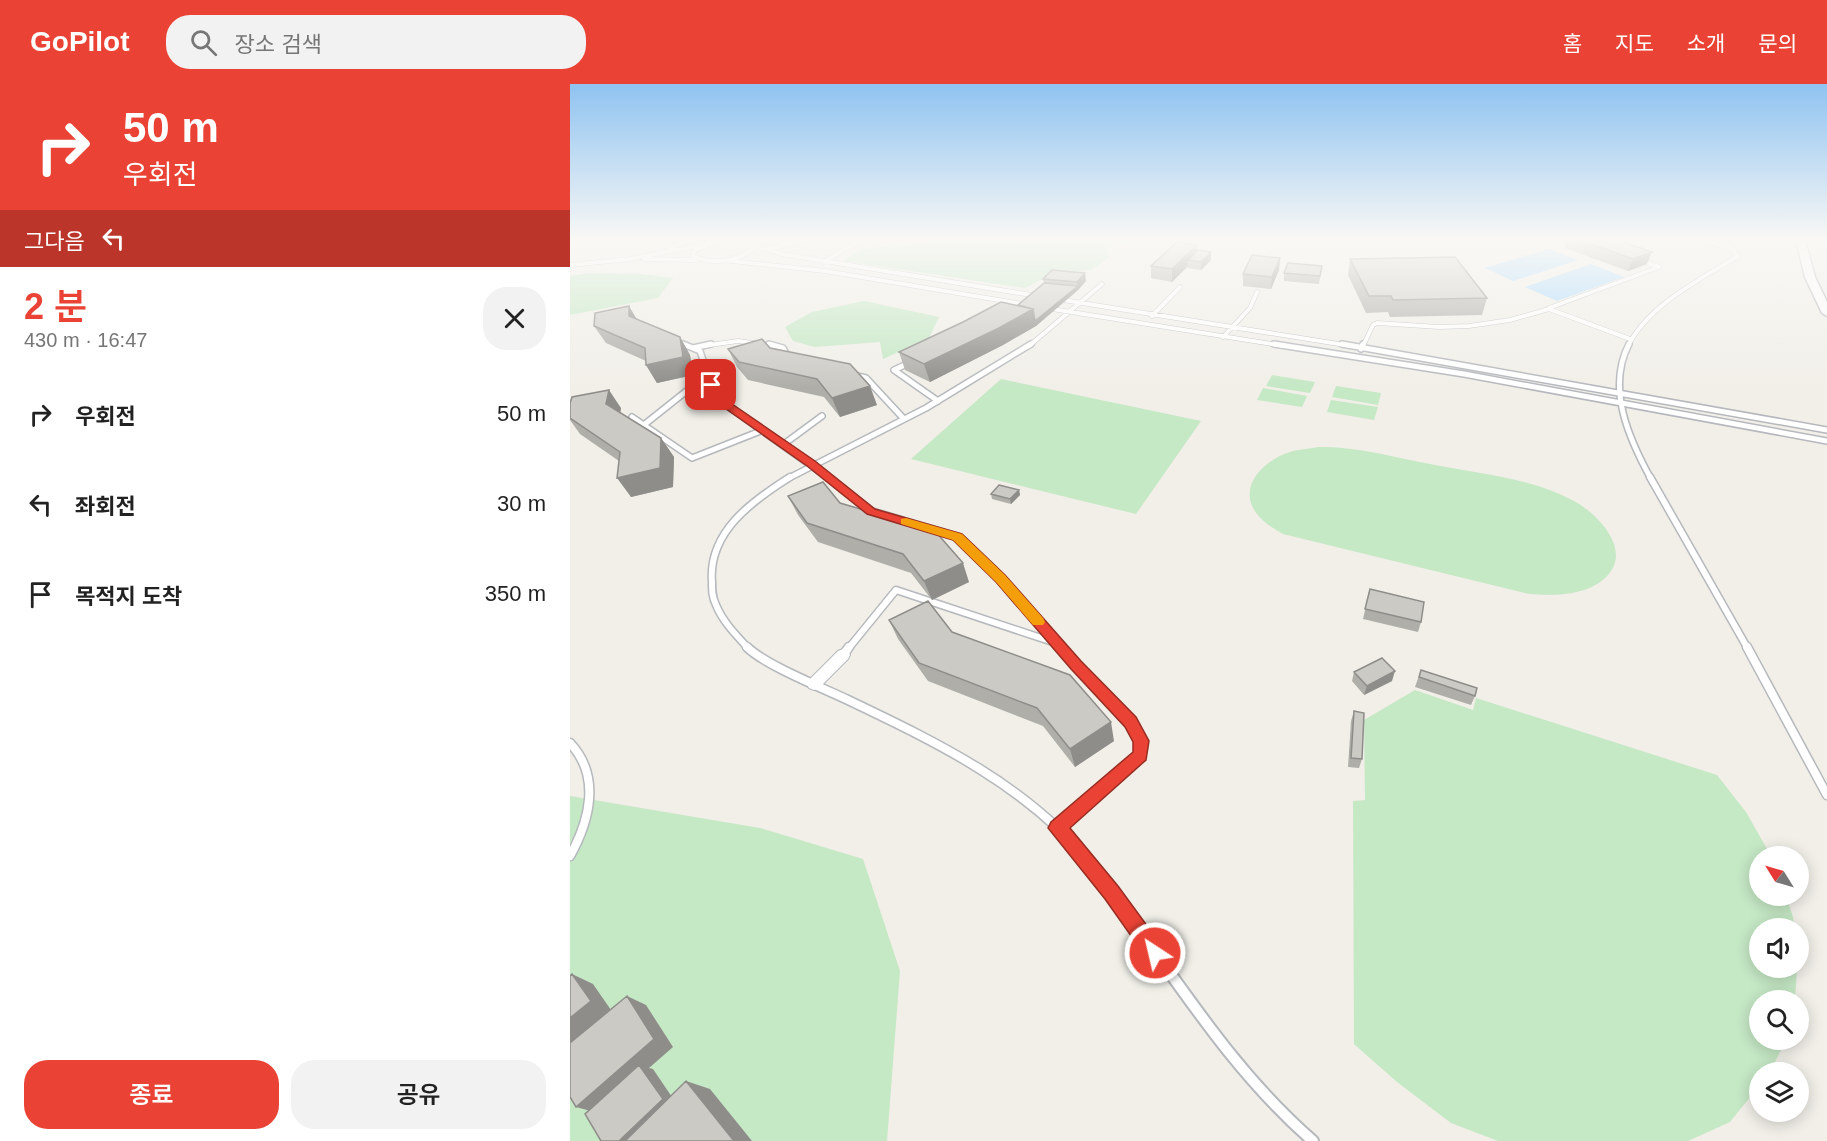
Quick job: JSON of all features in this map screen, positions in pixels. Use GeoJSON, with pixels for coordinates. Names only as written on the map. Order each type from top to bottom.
{"type":"FeatureCollection","features":[{"type":"Feature","properties":{"kind":"street"},"geometry":{"type":"LineString","coordinates":[[1816,289],[1827,313]]}},
{"type":"Feature","properties":{"kind":"street"},"geometry":{"type":"LineString","coordinates":[[814,684],[843,655]]}},
{"type":"Feature","properties":{"kind":"lane"},"geometry":{"type":"LineString","coordinates":[[931,289],[1464,374],[1827,441]]}},
{"type":"Feature","properties":{"kind":"lane"},"geometry":{"type":"LineString","coordinates":[[997,289],[1045,297]]}},
{"type":"Feature","properties":{"kind":"lane"},"geometry":{"type":"LineString","coordinates":[[1095,289],[1047,333],[1021,351],[938,401],[811,464],[773,486],[741,513],[726,532],[713,555],[711,577],[713,598],[734,633],[753,653],[974,763],[1012,790],[1067,836],[1112,892],[1204,1022],[1248,1077],[1298,1129],[1313,1141]]}},
{"type":"Feature","properties":{"kind":"lane"},"geometry":{"type":"LineString","coordinates":[[1143,323],[1178,289]]}},
{"type":"Feature","properties":{"kind":"lane"},"geometry":{"type":"LineString","coordinates":[[1355,358],[1373,325],[1377,323],[1439,327],[1469,326],[1510,320],[1599,289]]}},
{"type":"Feature","properties":{"kind":"lane"},"geometry":{"type":"LineString","coordinates":[[1690,289],[1648,318],[1630,339],[1624,351],[1619,375],[1621,403],[1636,450],[1757,663],[1827,795]]}},
{"type":"Feature","properties":{"kind":"lane"},"geometry":{"type":"LineString","coordinates":[[1223,337],[1250,308],[1257,292]]}},
{"type":"Feature","properties":{"kind":"lane"},"geometry":{"type":"LineString","coordinates":[[1056,299],[1362,347],[1827,430]]}},
{"type":"Feature","properties":{"kind":"lane"},"geometry":{"type":"LineString","coordinates":[[1544,310],[1557,311],[1630,339]]}},
{"type":"Feature","properties":{"kind":"lane"},"geometry":{"type":"LineString","coordinates":[[671,339],[700,351],[715,397],[784,444],[871,511],[958,537],[1000,578],[1131,722],[1141,741],[1141,755],[1057,828]]}},
{"type":"Feature","properties":{"kind":"lane"},"geometry":{"type":"LineString","coordinates":[[693,348],[730,340],[760,341],[783,348],[789,361],[800,363]]}},
{"type":"Feature","properties":{"kind":"lane"},"geometry":{"type":"LineString","coordinates":[[920,358],[894,370],[938,401]]}},
{"type":"Feature","properties":{"kind":"lane"},"geometry":{"type":"LineString","coordinates":[[844,373],[866,378],[904,419]]}},
{"type":"Feature","properties":{"kind":"lane"},"geometry":{"type":"LineString","coordinates":[[645,424],[708,374]]}},
{"type":"Feature","properties":{"kind":"lane"},"geometry":{"type":"LineString","coordinates":[[784,444],[822,416]]}},
{"type":"Feature","properties":{"kind":"lane"},"geometry":{"type":"LineString","coordinates":[[632,417],[692,458],[763,430]]}},
{"type":"Feature","properties":{"kind":"lane"},"geometry":{"type":"LineString","coordinates":[[843,655],[896,590],[1057,643]]}},
{"type":"Feature","properties":{"kind":"lane"},"geometry":{"type":"LineString","coordinates":[[570,743],[584,761],[590,780],[588,810],[570,856]]}},
{"type":"Feature","properties":{"kind":"green space"},"geometry":{"type":"Polygon","coordinates":[[[570,289],[665,289],[658,298],[570,315],[570,289]]]}},
{"type":"Feature","properties":{"kind":"green space"},"geometry":{"type":"Polygon","coordinates":[[[864,301],[939,317],[929,338],[883,359],[880,342],[815,347],[793,341],[785,327],[812,312],[864,301]]]}},
{"type":"Feature","properties":{"kind":"green space"},"geometry":{"type":"Polygon","coordinates":[[[1272,375],[1315,382],[1310,393],[1266,386],[1272,375]]]}},
{"type":"Feature","properties":{"kind":"green space"},"geometry":{"type":"Polygon","coordinates":[[[1001,379],[1201,421],[1136,514],[911,459],[1001,379]]]}},
{"type":"Feature","properties":{"kind":"green space"},"geometry":{"type":"Polygon","coordinates":[[[1336,386],[1381,393],[1378,405],[1332,397],[1336,386]]]}},
{"type":"Feature","properties":{"kind":"green space"},"geometry":{"type":"Polygon","coordinates":[[[1263,388],[1307,396],[1302,407],[1257,400],[1263,388]]]}},
{"type":"Feature","properties":{"kind":"green space"},"geometry":{"type":"Polygon","coordinates":[[[1331,400],[1378,407],[1374,420],[1327,412],[1331,400]]]}},
{"type":"Feature","properties":{"kind":"green space"},"geometry":{"type":"Polygon","coordinates":[[[1318,447],[1347,448],[1377,453],[1523,482],[1556,493],[1572,500],[1600,522],[1614,543],[1616,554],[1614,565],[1607,576],[1590,588],[1560,594],[1529,594],[1283,534],[1257,514],[1251,504],[1251,485],[1256,476],[1271,461],[1293,451],[1318,447]]]}},
{"type":"Feature","properties":{"kind":"green space"},"geometry":{"type":"Polygon","coordinates":[[[1415,690],[1473,710],[1476,698],[1717,775],[1746,812],[1765,846],[1749,846],[1749,906],[1789,906],[1793,917],[1749,918],[1749,978],[1796,978],[1796,990],[1749,990],[1749,1050],[1781,1050],[1775,1062],[1749,1062],[1749,1098],[1730,1122],[1688,1141],[1498,1141],[1451,1123],[1397,1082],[1354,1044],[1353,801],[1365,800],[1364,720],[1415,690]]]}},
{"type":"Feature","properties":{"kind":"green space"},"geometry":{"type":"Polygon","coordinates":[[[570,796],[760,828],[863,859],[900,971],[887,1141],[570,1141],[570,796]]]}},
{"type":"Feature","properties":{"kind":"water"},"geometry":{"type":"Polygon","coordinates":[[[1530,289],[1590,289],[1557,301],[1530,289]]]}},
{"type":"Feature","properties":{"kind":"building"},"geometry":{"type":"Polygon","coordinates":[[[1037,289],[1074,289],[1035,321],[1033,309],[1018,305],[1037,289]]]}},
{"type":"Feature","properties":{"kind":"building"},"geometry":{"type":"Polygon","coordinates":[[[1366,289],[1480,289],[1487,298],[1393,300],[1391,296],[1369,296],[1366,289]]]}},
{"type":"Feature","properties":{"kind":"building"},"geometry":{"type":"Polygon","coordinates":[[[1001,302],[1033,309],[924,364],[899,352],[963,322],[1001,302]]]}},
{"type":"Feature","properties":{"kind":"building"},"geometry":{"type":"Polygon","coordinates":[[[629,306],[629,316],[680,337],[683,357],[646,365],[645,348],[594,326],[595,313],[629,306]]]}},
{"type":"Feature","properties":{"kind":"building"},"geometry":{"type":"Polygon","coordinates":[[[762,339],[770,348],[850,364],[870,386],[832,398],[817,379],[739,362],[728,349],[762,339]]]}},
{"type":"Feature","properties":{"kind":"building"},"geometry":{"type":"Polygon","coordinates":[[[609,390],[606,404],[661,438],[660,468],[617,478],[620,452],[570,418],[572,397],[609,390]]]}},
{"type":"Feature","properties":{"kind":"building"},"geometry":{"type":"Polygon","coordinates":[[[823,482],[840,503],[935,531],[963,563],[924,581],[903,554],[807,523],[788,496],[823,482]]]}},
{"type":"Feature","properties":{"kind":"building"},"geometry":{"type":"Polygon","coordinates":[[[999,485],[1019,490],[1010,499],[991,494],[999,485]]]}},
{"type":"Feature","properties":{"kind":"building"},"geometry":{"type":"Polygon","coordinates":[[[1370,589],[1424,602],[1421,622],[1365,609],[1370,589]]]}},
{"type":"Feature","properties":{"kind":"building"},"geometry":{"type":"Polygon","coordinates":[[[928,601],[952,632],[1070,675],[1111,722],[1070,749],[1037,708],[919,663],[889,620],[928,601]]]}},
{"type":"Feature","properties":{"kind":"building"},"geometry":{"type":"Polygon","coordinates":[[[1382,658],[1395,671],[1367,686],[1354,672],[1382,658]]]}},
{"type":"Feature","properties":{"kind":"building"},"geometry":{"type":"Polygon","coordinates":[[[1421,670],[1477,688],[1475,696],[1419,677],[1421,670]]]}},
{"type":"Feature","properties":{"kind":"building"},"geometry":{"type":"Polygon","coordinates":[[[1354,711],[1364,713],[1362,759],[1351,758],[1354,711]]]}},
{"type":"Feature","properties":{"kind":"building"},"geometry":{"type":"Polygon","coordinates":[[[572,974],[591,1001],[570,1018],[570,976],[572,974]]]}},
{"type":"Feature","properties":{"kind":"building"},"geometry":{"type":"Polygon","coordinates":[[[627,996],[654,1039],[576,1107],[570,1097],[570,1043],[627,996]]]}},
{"type":"Feature","properties":{"kind":"building"},"geometry":{"type":"Polygon","coordinates":[[[639,1065],[663,1099],[619,1141],[601,1141],[585,1114],[639,1065]]]}},
{"type":"Feature","properties":{"kind":"building"},"geometry":{"type":"Polygon","coordinates":[[[686,1081],[734,1141],[625,1141],[686,1081]]]}},
{"type":"Feature","properties":{"kind":"slow traffic"},"geometry":{"type":"LineString","coordinates":[[906,522],[958,537],[1000,578],[1038,622]]}},
{"type":"Feature","properties":{"kind":"route"},"geometry":{"type":"LineString","coordinates":[[711,385],[715,397],[811,464],[871,511],[958,537],[1000,578],[1076,665],[1131,722],[1141,741],[1141,755],[1057,828],[1067,836],[1112,892],[1155,953]]}}]}
